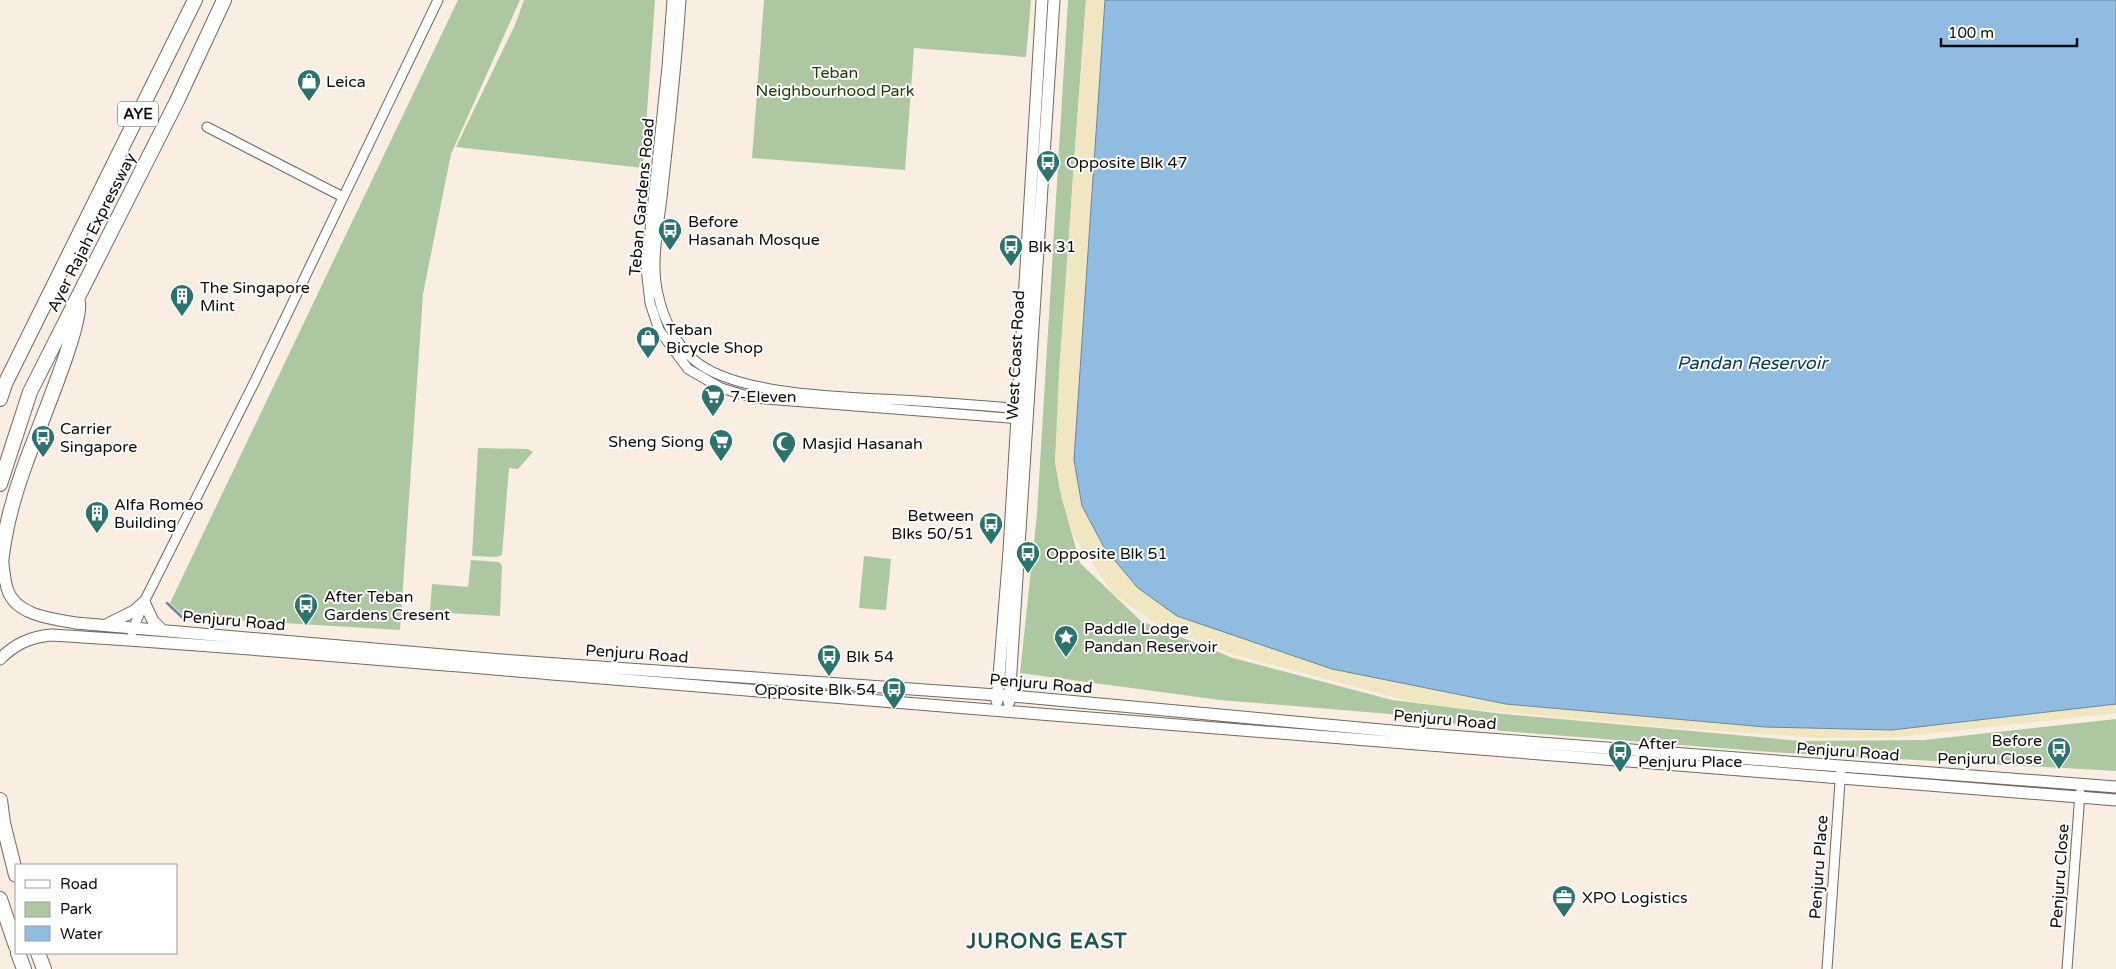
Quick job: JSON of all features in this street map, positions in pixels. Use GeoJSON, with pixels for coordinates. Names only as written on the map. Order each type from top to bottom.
{"type":"FeatureCollection","features":[{"type":"Feature","properties":{"kind":"highway","name":"Ayer Rajah Expressway"},"geometry":{"type":"LineString","coordinates":[[0,399],[5,384],[195,0]]}},
{"type":"Feature","properties":{"kind":"highway","name":"Ayer Rajah Expressway"},"geometry":{"type":"LineString","coordinates":[[0,484],[30,392],[177,101],[224,1]]}},
{"type":"Feature","properties":{"kind":"highway"},"geometry":{"type":"LineString","coordinates":[[0,573],[10,513],[24,468],[80,311],[78,300]]}},
{"type":"Feature","properties":{"kind":"highway"},"geometry":{"type":"LineString","coordinates":[[0,800],[3,823],[15,871]]}},
{"type":"Feature","properties":{"kind":"highway"},"geometry":{"type":"LineString","coordinates":[[0,899],[15,943]]}},
{"type":"Feature","properties":{"kind":"highway"},"geometry":{"type":"LineString","coordinates":[[18,954],[24,969]]}},
{"type":"Feature","properties":{"kind":"highway"},"geometry":{"type":"LineString","coordinates":[[38,954],[44,969]]}},
{"type":"Feature","properties":{"kind":"main road","name":"West Coast Road"},"geometry":{"type":"LineString","coordinates":[[1022,414],[1042,0]]}},
{"type":"Feature","properties":{"kind":"main road","name":"West Coast Road"},"geometry":{"type":"LineString","coordinates":[[1002,711],[1022,414],[1054,0]]}},
{"type":"Feature","properties":{"kind":"main road","name":"Penjuru Road"},"geometry":{"type":"LineString","coordinates":[[2,557],[9,593],[16,602],[29,612],[76,623],[134,627],[1002,711],[1839,780],[2116,800]]}},
{"type":"Feature","properties":{"kind":"main road"},"geometry":{"type":"LineString","coordinates":[[106,625],[134,611],[144,602],[153,621],[162,630]]}},
{"type":"Feature","properties":{"kind":"main road","name":"Penjuru Road"},"geometry":{"type":"LineString","coordinates":[[0,659],[18,644],[42,636],[129,639],[532,667],[1003,696],[1436,735],[2116,787]]}},
{"type":"Feature","properties":{"kind":"street"},"geometry":{"type":"LineString","coordinates":[[129,639],[144,602],[256,380],[438,0]]}},
{"type":"Feature","properties":{"kind":"street","name":"Teban Gardens Road"},"geometry":{"type":"LineString","coordinates":[[672,0],[672,68]]}},
{"type":"Feature","properties":{"kind":"street","name":"Teban Gardens Road"},"geometry":{"type":"LineString","coordinates":[[681,0],[646,268],[650,303],[659,330],[688,368],[721,388],[754,398],[1022,414]]}},
{"type":"Feature","properties":{"kind":"street"},"geometry":{"type":"LineString","coordinates":[[207,127],[343,197]]}},
{"type":"Feature","properties":{"kind":"street","name":"Penjuru Place"},"geometry":{"type":"LineString","coordinates":[[1827,969],[1840,767]]}},
{"type":"Feature","properties":{"kind":"street","name":"Penjuru Close"},"geometry":{"type":"LineString","coordinates":[[2067,969],[2081,785]]}},
{"type":"Feature","properties":{"kind":"green space"},"geometry":{"type":"Polygon","coordinates":[[[458,0],[520,0],[451,154],[423,294],[400,630],[185,617],[170,603],[458,0]]]}},
{"type":"Feature","properties":{"kind":"green space"},"geometry":{"type":"Polygon","coordinates":[[[524,0],[655,0],[643,168],[456,147],[515,25],[524,0]]]}},
{"type":"Feature","properties":{"kind":"green space","name":"Teban Neighbourhood Park"},"geometry":{"type":"Polygon","coordinates":[[[764,0],[1031,0],[1026,57],[914,48],[905,170],[752,158],[764,0]]]}},
{"type":"Feature","properties":{"kind":"green space"},"geometry":{"type":"Polygon","coordinates":[[[1068,0],[1086,0],[1055,462],[1061,495],[1080,563],[1141,621],[1233,658],[1392,700],[1504,714],[1801,741],[1924,740],[2116,719],[2116,771],[1771,752],[1503,731],[1390,714],[1220,700],[1020,673],[1037,514],[1068,0]]]}},
{"type":"Feature","properties":{"kind":"green space"},"geometry":{"type":"Polygon","coordinates":[[[478,448],[528,449],[533,452],[518,469],[509,468],[502,555],[497,557],[472,556],[478,448]]]}},
{"type":"Feature","properties":{"kind":"green space"},"geometry":{"type":"Polygon","coordinates":[[[864,556],[891,559],[886,610],[859,608],[864,556]]]}},
{"type":"Feature","properties":{"kind":"green space"},"geometry":{"type":"Polygon","coordinates":[[[471,560],[499,562],[502,566],[500,616],[430,612],[432,584],[468,587],[471,560]]]}},
{"type":"Feature","properties":{"kind":"sand"},"geometry":{"type":"Polygon","coordinates":[[[1086,0],[1105,0],[1074,460],[1332,669],[1506,704],[1765,727],[1892,730],[2116,704],[2116,713],[1889,738],[1820,738],[1663,727],[1450,707],[1408,701],[1231,654],[1157,624],[1113,594],[1073,535],[1061,495],[1055,462],[1059,371],[1086,0]]]}},
{"type":"Feature","properties":{"kind":"water","name":"Pandan Reservoir"},"geometry":{"type":"Polygon","coordinates":[[[1105,0],[2116,0],[2116,704],[1892,730],[1765,727],[1506,704],[1332,669],[1177,616],[1138,588],[1105,549],[1082,506],[1074,460],[1105,0]]]}},
{"type":"Feature","properties":{"kind":"waterway"},"geometry":{"type":"LineString","coordinates":[[167,603],[185,620]]}},
{"type":"Feature","properties":{"kind":"place","name":"Leica"},"geometry":{"type":"Point","coordinates":[309,102]}},
{"type":"Feature","properties":{"kind":"place","name":"Opposite Blk 47"},"geometry":{"type":"Point","coordinates":[1048,183]}},
{"type":"Feature","properties":{"kind":"place","name":"Before Hasanah Mosque"},"geometry":{"type":"Point","coordinates":[670,251]}},
{"type":"Feature","properties":{"kind":"place","name":"Blk 31"},"geometry":{"type":"Point","coordinates":[1011,267]}},
{"type":"Feature","properties":{"kind":"place","name":"The Singapore Mint"},"geometry":{"type":"Point","coordinates":[182,317]}},
{"type":"Feature","properties":{"kind":"place","name":"Teban Bicycle Shop"},"geometry":{"type":"Point","coordinates":[648,359]}},
{"type":"Feature","properties":{"kind":"place","name":"7-Eleven"},"geometry":{"type":"Point","coordinates":[713,417]}},
{"type":"Feature","properties":{"kind":"place","name":"Carrier Singapore"},"geometry":{"type":"Point","coordinates":[43,458]}},
{"type":"Feature","properties":{"kind":"place","name":"Sheng Siong"},"geometry":{"type":"Point","coordinates":[721,462]}},
{"type":"Feature","properties":{"kind":"place","name":"Masjid Hasanah"},"geometry":{"type":"Point","coordinates":[784,464]}},
{"type":"Feature","properties":{"kind":"place","name":"Alfa Romeo Building"},"geometry":{"type":"Point","coordinates":[97,534]}},
{"type":"Feature","properties":{"kind":"place","name":"Between Blks 50/51"},"geometry":{"type":"Point","coordinates":[991,545]}},
{"type":"Feature","properties":{"kind":"place","name":"Opposite Blk 51"},"geometry":{"type":"Point","coordinates":[1028,574]}},
{"type":"Feature","properties":{"kind":"place","name":"After Teban Gardens Cresent"},"geometry":{"type":"Point","coordinates":[306,626]}},
{"type":"Feature","properties":{"kind":"place","name":"Paddle Lodge Pandan Reservoir"},"geometry":{"type":"Point","coordinates":[1066,658]}},
{"type":"Feature","properties":{"kind":"place","name":"Blk 54"},"geometry":{"type":"Point","coordinates":[829,677]}},
{"type":"Feature","properties":{"kind":"place","name":"Opposite Blk 54"},"geometry":{"type":"Point","coordinates":[894,710]}},
{"type":"Feature","properties":{"kind":"place","name":"Before Penjuru Close"},"geometry":{"type":"Point","coordinates":[2059,770]}},
{"type":"Feature","properties":{"kind":"place","name":"After Penjuru Place"},"geometry":{"type":"Point","coordinates":[1620,773]}},
{"type":"Feature","properties":{"kind":"place","name":"XPO Logistics"},"geometry":{"type":"Point","coordinates":[1564,918]}},
{"type":"Feature","properties":{"kind":"district","name":"JURONG EAST"},"geometry":{"type":"Point","coordinates":[1047,941]}}]}
